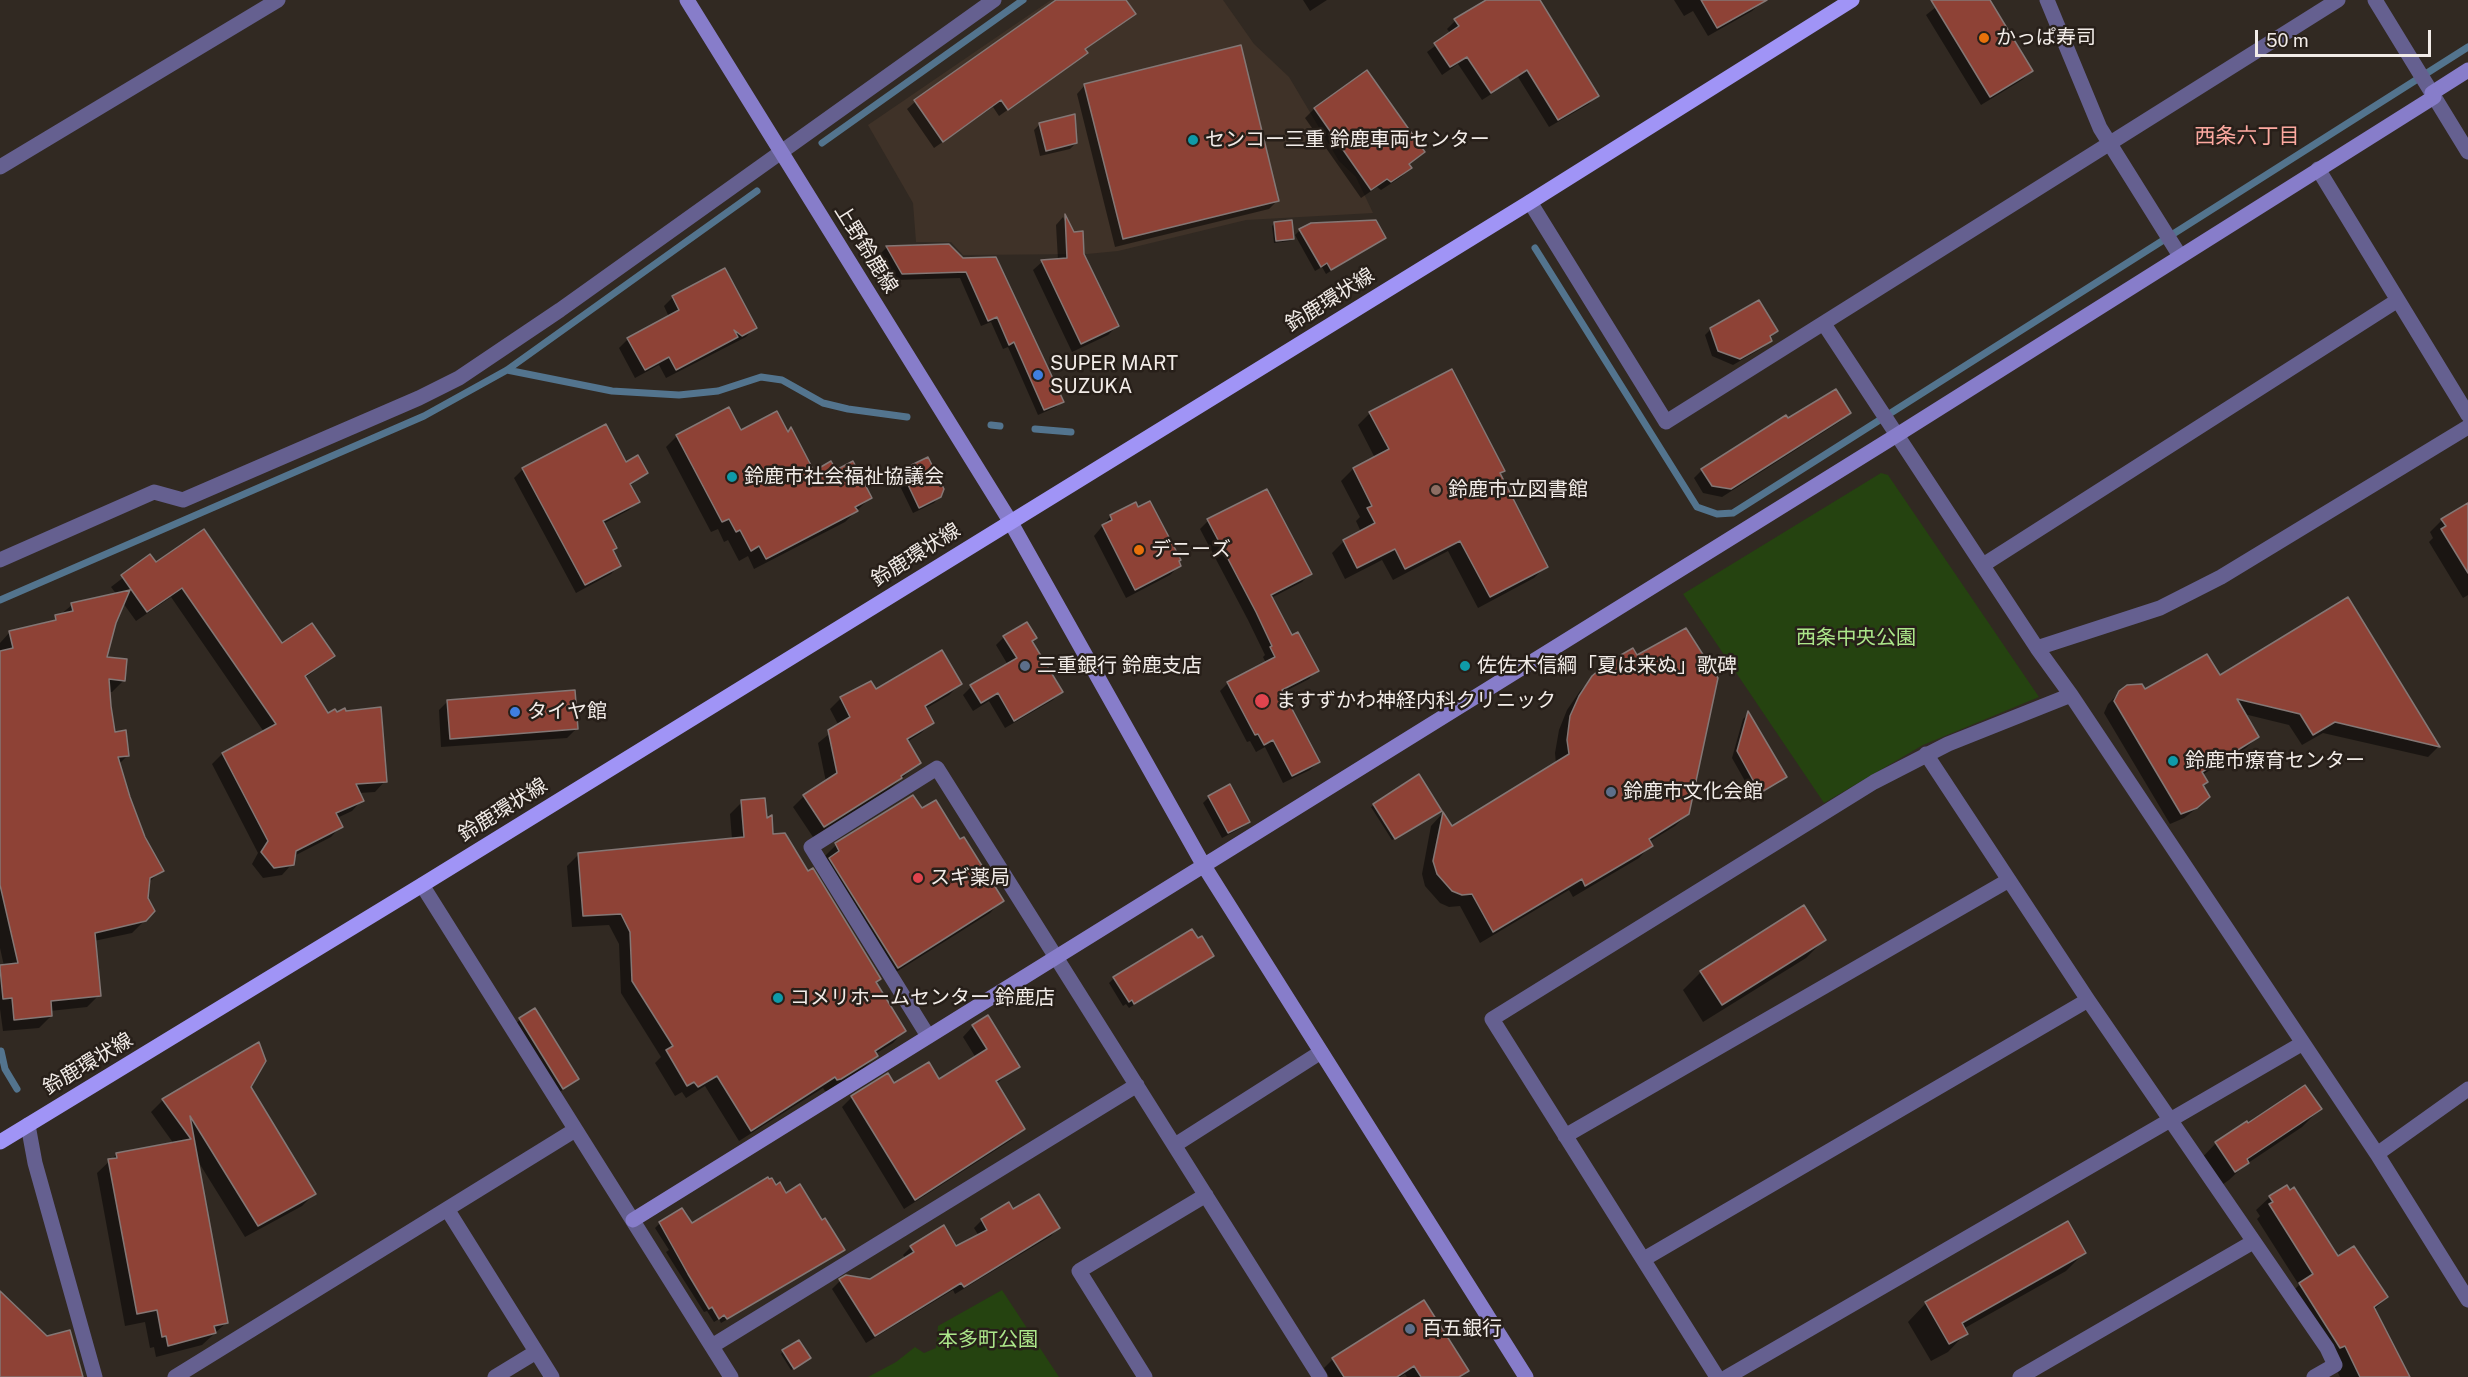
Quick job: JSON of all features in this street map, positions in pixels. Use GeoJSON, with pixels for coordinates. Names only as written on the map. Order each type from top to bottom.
{"type":"FeatureCollection","features":[{"type":"Feature","properties":{"kind":"main road","name":"鈴鹿環状線"},"geometry":{"type":"LineString","coordinates":[[0,1142],[422,885],[1530,202],[1852,0]]}},
{"type":"Feature","properties":{"kind":"street"},"geometry":{"type":"LineString","coordinates":[[0,167],[278,0]]}},
{"type":"Feature","properties":{"kind":"street","name":"上野鈴鹿線"},"geometry":{"type":"LineString","coordinates":[[687,0],[1011,521],[1204,866],[1526,1377]]}},
{"type":"Feature","properties":{"kind":"street"},"geometry":{"type":"LineString","coordinates":[[0,561],[154,492],[183,500],[419,398],[459,378],[560,310],[994,0]]}},
{"type":"Feature","properties":{"kind":"street"},"geometry":{"type":"LineString","coordinates":[[2047,0],[2100,128],[2178,253]]}},
{"type":"Feature","properties":{"kind":"street"},"geometry":{"type":"LineString","coordinates":[[1530,202],[1666,422],[2338,0]]}},
{"type":"Feature","properties":{"kind":"street"},"geometry":{"type":"LineString","coordinates":[[2375,0],[2468,152]]}},
{"type":"Feature","properties":{"kind":"street"},"geometry":{"type":"LineString","coordinates":[[633,1220],[1204,866],[2178,253],[2318,169],[2468,70]]}},
{"type":"Feature","properties":{"kind":"street"},"geometry":{"type":"LineString","coordinates":[[2318,169],[2468,415]]}},
{"type":"Feature","properties":{"kind":"street"},"geometry":{"type":"LineString","coordinates":[[1983,565],[2398,300]]}},
{"type":"Feature","properties":{"kind":"street"},"geometry":{"type":"LineString","coordinates":[[1824,324],[2037,648],[2071,695],[2377,1154],[2468,1300]]}},
{"type":"Feature","properties":{"kind":"street"},"geometry":{"type":"LineString","coordinates":[[2037,648],[2160,608],[2221,577],[2468,427]]}},
{"type":"Feature","properties":{"kind":"street"},"geometry":{"type":"LineString","coordinates":[[1717,1377],[1492,1019],[1874,782],[1926,754],[2071,695]]}},
{"type":"Feature","properties":{"kind":"street"},"geometry":{"type":"LineString","coordinates":[[1926,754],[2088,1000],[2169,1119],[2223,1193],[2253,1242],[2327,1348],[2335,1365],[2314,1377]]}},
{"type":"Feature","properties":{"kind":"street"},"geometry":{"type":"LineString","coordinates":[[928,1036],[811,847],[937,768],[1320,1377]]}},
{"type":"Feature","properties":{"kind":"street"},"geometry":{"type":"LineString","coordinates":[[1565,1136],[2008,880]]}},
{"type":"Feature","properties":{"kind":"street"},"geometry":{"type":"LineString","coordinates":[[422,885],[731,1377]]}},
{"type":"Feature","properties":{"kind":"street"},"geometry":{"type":"LineString","coordinates":[[1644,1259],[2088,1000]]}},
{"type":"Feature","properties":{"kind":"street"},"geometry":{"type":"LineString","coordinates":[[1727,1377],[2303,1043]]}},
{"type":"Feature","properties":{"kind":"street"},"geometry":{"type":"LineString","coordinates":[[1175,1144],[1321,1052]]}},
{"type":"Feature","properties":{"kind":"street"},"geometry":{"type":"LineString","coordinates":[[712,1346],[1137,1085]]}},
{"type":"Feature","properties":{"kind":"street"},"geometry":{"type":"LineString","coordinates":[[2377,1154],[2468,1089]]}},
{"type":"Feature","properties":{"kind":"street"},"geometry":{"type":"LineString","coordinates":[[28,1125],[35,1163],[95,1377]]}},
{"type":"Feature","properties":{"kind":"street"},"geometry":{"type":"LineString","coordinates":[[175,1377],[575,1130]]}},
{"type":"Feature","properties":{"kind":"street"},"geometry":{"type":"LineString","coordinates":[[1144,1377],[1079,1271],[1206,1195]]}},
{"type":"Feature","properties":{"kind":"street"},"geometry":{"type":"LineString","coordinates":[[447,1209],[552,1377]]}},
{"type":"Feature","properties":{"kind":"street"},"geometry":{"type":"LineString","coordinates":[[2020,1377],[2253,1242]]}},
{"type":"Feature","properties":{"kind":"street"},"geometry":{"type":"LineString","coordinates":[[495,1377],[536,1352]]}},
{"type":"Feature","properties":{"kind":"shaded area"},"geometry":{"type":"Polygon","coordinates":[[[1051,0],[1223,0],[1254,44],[1289,77],[1339,161],[1356,177],[1373,213],[1246,220],[1118,251],[1087,254],[963,255],[951,242],[916,242],[913,203],[868,125],[1051,0]]]}},
{"type":"Feature","properties":{"kind":"green space","name":"西条中央公園"},"geometry":{"type":"Polygon","coordinates":[[[1881,473],[1888,475],[2039,697],[1923,745],[1824,803],[1683,594],[1881,473]]]}},
{"type":"Feature","properties":{"kind":"green space","name":"本多町公園"},"geometry":{"type":"Polygon","coordinates":[[[1002,1290],[1059,1377],[868,1377],[896,1362],[915,1347],[924,1353],[936,1348],[938,1326],[1002,1290]]]}},
{"type":"Feature","properties":{"kind":"building"},"geometry":{"type":"Polygon","coordinates":[[[1056,0],[1126,0],[1136,14],[1085,49],[1088,53],[1008,110],[1001,100],[943,142],[914,100],[1056,0]]]}},
{"type":"Feature","properties":{"kind":"building"},"geometry":{"type":"Polygon","coordinates":[[[1486,0],[1540,0],[1599,96],[1558,120],[1527,70],[1491,93],[1467,57],[1450,67],[1434,43],[1459,26],[1454,19],[1486,0]]]}},
{"type":"Feature","properties":{"kind":"building"},"geometry":{"type":"Polygon","coordinates":[[[1701,0],[1767,0],[1717,28],[1701,0]]]}},
{"type":"Feature","properties":{"kind":"building","name":"かっぱ寿司"},"geometry":{"type":"Polygon","coordinates":[[[1931,0],[1990,0],[2033,71],[1990,97],[1931,0]]]}},
{"type":"Feature","properties":{"kind":"building","name":"センコー三重 鈴鹿車両センター"},"geometry":{"type":"Polygon","coordinates":[[[1241,45],[1279,201],[1123,239],[1084,84],[1241,45]]]}},
{"type":"Feature","properties":{"kind":"building"},"geometry":{"type":"Polygon","coordinates":[[[1367,70],[1425,152],[1409,164],[1412,168],[1391,182],[1387,179],[1371,190],[1314,108],[1367,70]]]}},
{"type":"Feature","properties":{"kind":"building"},"geometry":{"type":"Polygon","coordinates":[[[1075,114],[1077,143],[1046,151],[1039,123],[1075,114]]]}},
{"type":"Feature","properties":{"kind":"building"},"geometry":{"type":"Polygon","coordinates":[[[1065,214],[1074,232],[1083,231],[1084,254],[1119,326],[1081,344],[1041,260],[1067,258],[1065,214]]]}},
{"type":"Feature","properties":{"kind":"building"},"geometry":{"type":"Polygon","coordinates":[[[1292,220],[1294,239],[1276,241],[1274,222],[1292,220]]]}},
{"type":"Feature","properties":{"kind":"building"},"geometry":{"type":"Polygon","coordinates":[[[1376,220],[1386,238],[1331,270],[1327,263],[1321,267],[1299,229],[1311,223],[1376,220]]]}},
{"type":"Feature","properties":{"kind":"building"},"geometry":{"type":"Polygon","coordinates":[[[949,244],[963,258],[996,257],[1064,402],[1044,410],[1014,342],[1009,345],[997,317],[988,321],[966,272],[902,274],[886,246],[949,244]]]}},
{"type":"Feature","properties":{"kind":"building"},"geometry":{"type":"Polygon","coordinates":[[[725,268],[757,328],[742,336],[734,330],[738,337],[676,370],[669,357],[645,370],[627,338],[679,310],[672,296],[725,268]]]}},
{"type":"Feature","properties":{"kind":"building"},"geometry":{"type":"Polygon","coordinates":[[[1759,300],[1778,331],[1770,336],[1772,341],[1740,359],[1718,351],[1710,328],[1759,300]]]}},
{"type":"Feature","properties":{"kind":"building","name":"鈴鹿市立図書館"},"geometry":{"type":"Polygon","coordinates":[[[1452,369],[1505,471],[1500,473],[1548,567],[1490,597],[1460,541],[1405,569],[1395,549],[1357,568],[1343,540],[1375,523],[1367,508],[1372,506],[1353,468],[1389,449],[1369,412],[1452,369]]]}},
{"type":"Feature","properties":{"kind":"building"},"geometry":{"type":"Polygon","coordinates":[[[1836,389],[1851,413],[1731,489],[1712,486],[1701,469],[1786,415],[1788,418],[1836,389]]]}},
{"type":"Feature","properties":{"kind":"building","name":"鈴鹿市社会福祉協議会"},"geometry":{"type":"Polygon","coordinates":[[[729,407],[741,430],[777,411],[788,432],[791,427],[814,471],[831,461],[836,470],[853,461],[872,498],[855,507],[858,511],[766,559],[759,546],[751,551],[740,530],[736,532],[729,519],[722,522],[676,435],[729,407]]]}},
{"type":"Feature","properties":{"kind":"building"},"geometry":{"type":"Polygon","coordinates":[[[606,424],[626,462],[638,455],[648,473],[630,484],[640,502],[603,521],[617,548],[613,550],[621,566],[585,585],[522,468],[606,424]]]}},
{"type":"Feature","properties":{"kind":"building"},"geometry":{"type":"Polygon","coordinates":[[[928,457],[944,489],[941,497],[919,508],[901,470],[928,457]]]}},
{"type":"Feature","properties":{"kind":"building"},"geometry":{"type":"Polygon","coordinates":[[[1267,489],[1312,574],[1271,595],[1292,635],[1298,632],[1319,671],[1282,690],[1320,762],[1292,776],[1273,740],[1264,745],[1258,734],[1255,735],[1227,682],[1275,657],[1256,612],[1207,519],[1267,489]]]}},
{"type":"Feature","properties":{"kind":"building"},"geometry":{"type":"Polygon","coordinates":[[[1150,501],[1181,560],[1179,561],[1181,566],[1135,590],[1102,525],[1112,520],[1110,515],[1136,502],[1138,507],[1150,501]]]}},
{"type":"Feature","properties":{"kind":"building"},"geometry":{"type":"Polygon","coordinates":[[[2468,503],[2468,573],[2441,529],[2446,526],[2441,519],[2468,503]]]}},
{"type":"Feature","properties":{"kind":"building"},"geometry":{"type":"Polygon","coordinates":[[[204,529],[282,643],[312,623],[335,656],[305,676],[328,713],[335,709],[337,712],[345,708],[346,711],[381,707],[387,782],[356,784],[364,801],[336,813],[343,827],[296,851],[294,865],[274,868],[261,852],[268,841],[222,753],[276,724],[182,588],[147,612],[121,575],[150,554],[156,562],[204,529]]]}},
{"type":"Feature","properties":{"kind":"building"},"geometry":{"type":"Polygon","coordinates":[[[130,590],[116,623],[107,657],[127,659],[125,681],[109,679],[111,706],[115,732],[126,730],[129,756],[118,757],[130,797],[145,837],[164,871],[150,878],[148,898],[155,911],[146,921],[95,933],[101,996],[51,1001],[52,1016],[14,1020],[12,998],[3,999],[0,968],[0,965],[18,963],[0,885],[0,651],[13,648],[9,631],[56,620],[55,615],[73,611],[71,603],[130,590]]]}},
{"type":"Feature","properties":{"kind":"building"},"geometry":{"type":"Polygon","coordinates":[[[2348,597],[2440,747],[2335,722],[2313,735],[2300,714],[2237,699],[2259,737],[2202,772],[2208,782],[2203,785],[2210,797],[2197,808],[2181,814],[2114,701],[2119,691],[2127,685],[2142,684],[2145,689],[2207,654],[2220,675],[2348,597]]]}},
{"type":"Feature","properties":{"kind":"building","name":"三重銀行 鈴鹿支店"},"geometry":{"type":"Polygon","coordinates":[[[1027,622],[1037,638],[1032,641],[1063,692],[1014,721],[998,693],[981,703],[970,685],[1017,658],[1003,636],[1027,622]]]}},
{"type":"Feature","properties":{"kind":"building"},"geometry":{"type":"Polygon","coordinates":[[[1686,628],[1718,678],[1689,814],[1649,839],[1653,846],[1585,886],[1582,879],[1493,932],[1472,894],[1462,895],[1452,891],[1437,874],[1433,861],[1443,812],[1452,826],[1569,754],[1567,740],[1570,716],[1592,676],[1607,663],[1633,648],[1637,655],[1686,628]]]}},
{"type":"Feature","properties":{"kind":"building"},"geometry":{"type":"Polygon","coordinates":[[[942,650],[962,684],[925,706],[934,723],[907,739],[921,763],[901,776],[902,778],[824,827],[803,795],[837,773],[828,730],[850,717],[840,697],[871,681],[876,689],[942,650]]]}},
{"type":"Feature","properties":{"kind":"building"},"geometry":{"type":"Polygon","coordinates":[[[575,690],[578,729],[450,739],[447,700],[575,690]]]}},
{"type":"Feature","properties":{"kind":"building"},"geometry":{"type":"Polygon","coordinates":[[[1748,711],[1787,777],[1760,793],[1737,751],[1748,711]]]}},
{"type":"Feature","properties":{"kind":"building"},"geometry":{"type":"Polygon","coordinates":[[[1419,774],[1442,811],[1395,839],[1373,804],[1419,774]]]}},
{"type":"Feature","properties":{"kind":"building"},"geometry":{"type":"Polygon","coordinates":[[[1230,784],[1250,822],[1228,833],[1208,796],[1230,784]]]}},
{"type":"Feature","properties":{"kind":"building","name":"スギ薬局"},"geometry":{"type":"Polygon","coordinates":[[[913,795],[922,808],[936,800],[960,839],[964,837],[1004,901],[898,968],[829,858],[839,851],[835,843],[913,795]]]}},
{"type":"Feature","properties":{"kind":"building","name":"コメリホームセンター 鈴鹿店"},"geometry":{"type":"Polygon","coordinates":[[[765,798],[767,818],[772,815],[773,834],[785,833],[808,871],[813,868],[881,979],[876,982],[906,1031],[875,1051],[878,1056],[841,1079],[837,1080],[835,1077],[751,1131],[717,1076],[698,1087],[694,1082],[687,1086],[666,1050],[673,1046],[632,981],[630,932],[621,914],[583,916],[578,853],[744,837],[741,800],[765,798]]]}},
{"type":"Feature","properties":{"kind":"building"},"geometry":{"type":"Polygon","coordinates":[[[1804,905],[1826,940],[1722,1005],[1700,971],[1804,905]]]}},
{"type":"Feature","properties":{"kind":"building"},"geometry":{"type":"Polygon","coordinates":[[[1192,929],[1198,938],[1202,936],[1214,956],[1134,1004],[1132,1000],[1129,1002],[1113,977],[1192,929]]]}},
{"type":"Feature","properties":{"kind":"building"},"geometry":{"type":"Polygon","coordinates":[[[535,1008],[579,1079],[563,1089],[519,1018],[535,1008]]]}},
{"type":"Feature","properties":{"kind":"building"},"geometry":{"type":"Polygon","coordinates":[[[988,1015],[1020,1067],[996,1081],[1025,1129],[915,1200],[851,1096],[888,1073],[894,1083],[929,1062],[939,1079],[987,1049],[972,1025],[988,1015]]]}},
{"type":"Feature","properties":{"kind":"building"},"geometry":{"type":"Polygon","coordinates":[[[259,1042],[266,1061],[251,1087],[316,1194],[258,1226],[190,1116],[228,1323],[214,1326],[216,1333],[168,1346],[166,1336],[162,1337],[157,1310],[137,1314],[108,1159],[117,1158],[116,1153],[191,1139],[162,1099],[259,1042]]]}},
{"type":"Feature","properties":{"kind":"building"},"geometry":{"type":"Polygon","coordinates":[[[2305,1085],[2322,1109],[2247,1159],[2249,1163],[2235,1172],[2215,1142],[2305,1085]]]}},
{"type":"Feature","properties":{"kind":"building"},"geometry":{"type":"Polygon","coordinates":[[[768,1177],[772,1178],[776,1185],[780,1182],[786,1193],[800,1184],[822,1220],[825,1218],[845,1250],[727,1319],[724,1315],[719,1319],[712,1307],[709,1309],[659,1222],[682,1208],[692,1223],[768,1177]]]}},
{"type":"Feature","properties":{"kind":"building"},"geometry":{"type":"Polygon","coordinates":[[[2287,1185],[2290,1190],[2294,1187],[2338,1256],[2354,1246],[2388,1297],[2374,1307],[2410,1377],[2360,1377],[2345,1346],[2340,1348],[2299,1283],[2313,1274],[2269,1204],[2273,1202],[2269,1196],[2287,1185]]]}},
{"type":"Feature","properties":{"kind":"building"},"geometry":{"type":"Polygon","coordinates":[[[1039,1194],[1060,1228],[964,1287],[961,1283],[875,1336],[839,1279],[846,1275],[870,1279],[914,1252],[910,1246],[944,1225],[956,1246],[987,1230],[981,1219],[1009,1202],[1013,1209],[1039,1194]]]}},
{"type":"Feature","properties":{"kind":"building"},"geometry":{"type":"Polygon","coordinates":[[[2068,1221],[2086,1253],[1962,1323],[1968,1334],[1949,1344],[1925,1302],[2068,1221]]]}},
{"type":"Feature","properties":{"kind":"building"},"geometry":{"type":"Polygon","coordinates":[[[0,1291],[47,1336],[70,1330],[83,1377],[0,1377],[0,1291]]]}},
{"type":"Feature","properties":{"kind":"building","name":"百五銀行"},"geometry":{"type":"Polygon","coordinates":[[[1424,1300],[1469,1371],[1459,1377],[1421,1377],[1414,1366],[1397,1377],[1344,1377],[1332,1358],[1424,1300]]]}},
{"type":"Feature","properties":{"kind":"building"},"geometry":{"type":"Polygon","coordinates":[[[799,1340],[811,1358],[794,1369],[782,1350],[799,1340]]]}},
{"type":"Feature","properties":{"kind":"waterway"},"geometry":{"type":"LineString","coordinates":[[822,143],[1023,0]]}},
{"type":"Feature","properties":{"kind":"waterway"},"geometry":{"type":"LineString","coordinates":[[1535,248],[1697,507],[1717,514],[1733,513],[2468,47]]}},
{"type":"Feature","properties":{"kind":"waterway"},"geometry":{"type":"LineString","coordinates":[[0,600],[424,416],[507,370],[757,191]]}},
{"type":"Feature","properties":{"kind":"waterway"},"geometry":{"type":"LineString","coordinates":[[507,370],[612,391],[679,395],[718,391],[761,377],[782,380],[823,403],[848,409],[907,417]]}},
{"type":"Feature","properties":{"kind":"waterway"},"geometry":{"type":"LineString","coordinates":[[991,425],[1000,426]]}},
{"type":"Feature","properties":{"kind":"waterway"},"geometry":{"type":"LineString","coordinates":[[1035,429],[1071,432]]}},
{"type":"Feature","properties":{"kind":"waterway"},"geometry":{"type":"LineString","coordinates":[[1,1051],[5,1069],[17,1089]]}},
{"type":"Feature","properties":{"kind":"place","name":"かっぱ寿司"},"geometry":{"type":"Point","coordinates":[1984,38]}},
{"type":"Feature","properties":{"kind":"place","name":"センコー三重 鈴鹿車両センター"},"geometry":{"type":"Point","coordinates":[1193,140]}},
{"type":"Feature","properties":{"kind":"place","name":"SUPER MART SUZUKA"},"geometry":{"type":"Point","coordinates":[1038,375]}},
{"type":"Feature","properties":{"kind":"place","name":"鈴鹿市社会福祉協議会"},"geometry":{"type":"Point","coordinates":[732,477]}},
{"type":"Feature","properties":{"kind":"place","name":"鈴鹿市立図書館"},"geometry":{"type":"Point","coordinates":[1436,490]}},
{"type":"Feature","properties":{"kind":"place","name":"デニーズ"},"geometry":{"type":"Point","coordinates":[1139,550]}},
{"type":"Feature","properties":{"kind":"place","name":"三重銀行 鈴鹿支店"},"geometry":{"type":"Point","coordinates":[1025,666]}},
{"type":"Feature","properties":{"kind":"place","name":"佐佐木信綱「夏は来ぬ」歌碑"},"geometry":{"type":"Point","coordinates":[1465,666]}},
{"type":"Feature","properties":{"kind":"place","name":"ますずかわ神経内科クリニック"},"geometry":{"type":"Point","coordinates":[1262,701]}},
{"type":"Feature","properties":{"kind":"place","name":"タイヤ館"},"geometry":{"type":"Point","coordinates":[515,712]}},
{"type":"Feature","properties":{"kind":"place","name":"鈴鹿市療育センター"},"geometry":{"type":"Point","coordinates":[2173,761]}},
{"type":"Feature","properties":{"kind":"place","name":"鈴鹿市文化会館"},"geometry":{"type":"Point","coordinates":[1611,792]}},
{"type":"Feature","properties":{"kind":"place","name":"スギ薬局"},"geometry":{"type":"Point","coordinates":[918,878]}},
{"type":"Feature","properties":{"kind":"place","name":"コメリホームセンター 鈴鹿店"},"geometry":{"type":"Point","coordinates":[778,998]}},
{"type":"Feature","properties":{"kind":"place","name":"百五銀行"},"geometry":{"type":"Point","coordinates":[1410,1329]}},
{"type":"Feature","properties":{"kind":"district","name":"西条六丁目"},"geometry":{"type":"Point","coordinates":[2247,137]}}]}
